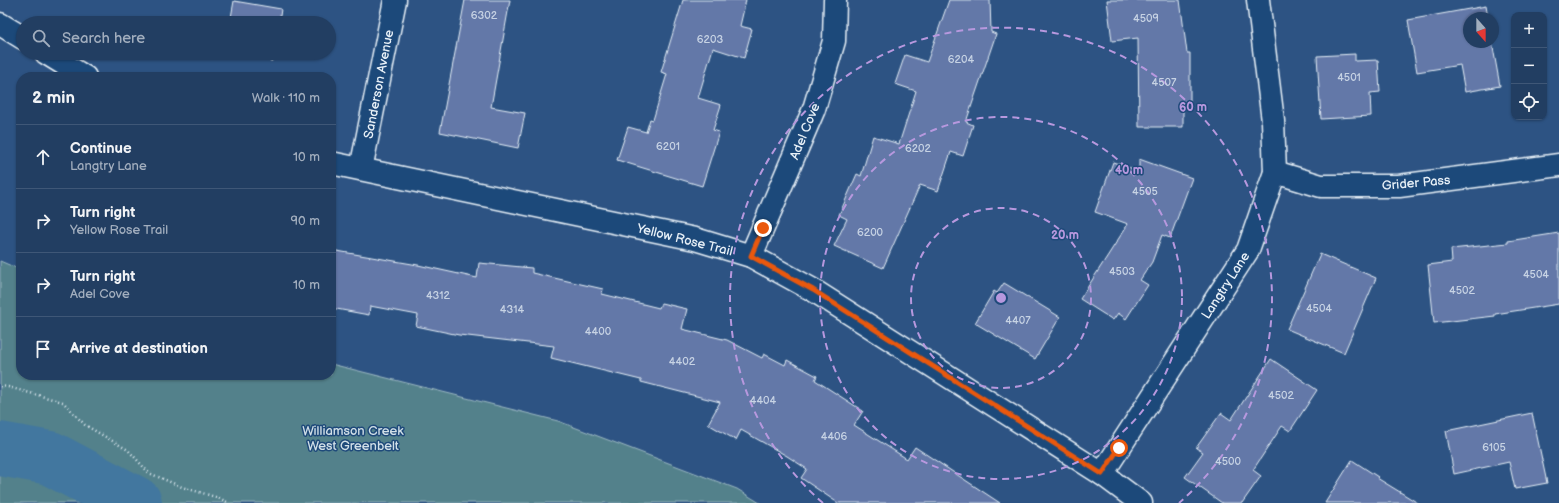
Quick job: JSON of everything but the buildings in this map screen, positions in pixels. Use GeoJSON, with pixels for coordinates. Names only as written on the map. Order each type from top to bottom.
{"type":"FeatureCollection","features":[{"type":"Feature","properties":{"kind":"street","name":"Sanderson Avenue"},"geometry":{"type":"LineString","coordinates":[[361,169],[395,0]]}},
{"type":"Feature","properties":{"kind":"street","name":"Adel Cove"},"geometry":{"type":"LineString","coordinates":[[751,256],[814,109],[834,41],[836,0]]}},
{"type":"Feature","properties":{"kind":"street","name":"Langtry Lane"},"geometry":{"type":"LineString","coordinates":[[1102,474],[1248,250],[1275,172],[1273,121],[1258,0]]}},
{"type":"Feature","properties":{"kind":"street"},"geometry":{"type":"LineString","coordinates":[[0,24],[16,34]]}},
{"type":"Feature","properties":{"kind":"street"},"geometry":{"type":"LineString","coordinates":[[57,60],[77,72]]}},
{"type":"Feature","properties":{"kind":"street","name":"Yellow Rose Trail"},"geometry":{"type":"LineString","coordinates":[[336,164],[695,239],[751,256],[820,294],[1102,474],[1141,503]]}},
{"type":"Feature","properties":{"kind":"street","name":"Grider Pass"},"geometry":{"type":"LineString","coordinates":[[1275,172],[1321,186],[1399,186],[1559,165]]}},
{"type":"Feature","properties":{"kind":"path"},"geometry":{"type":"LineString","coordinates":[[0,386],[62,402],[85,425],[128,450],[149,473],[182,487],[219,498],[229,503]]}},
{"type":"Feature","properties":{"kind":"green space","name":"Williamson Creek West Greenbelt"},"geometry":{"type":"Polygon","coordinates":[[[0,261],[16,268],[16,380],[336,380],[336,365],[558,421],[737,489],[760,503],[0,503],[0,261]]]}},
{"type":"Feature","properties":{"kind":"waterway"},"geometry":{"type":"LineString","coordinates":[[0,449],[50,458],[135,503]]}},
{"type":"Feature","properties":{"kind":"route"},"geometry":{"type":"LineString","coordinates":[[763,228],[751,256],[813,290],[1102,474],[1119,448]]}}]}
